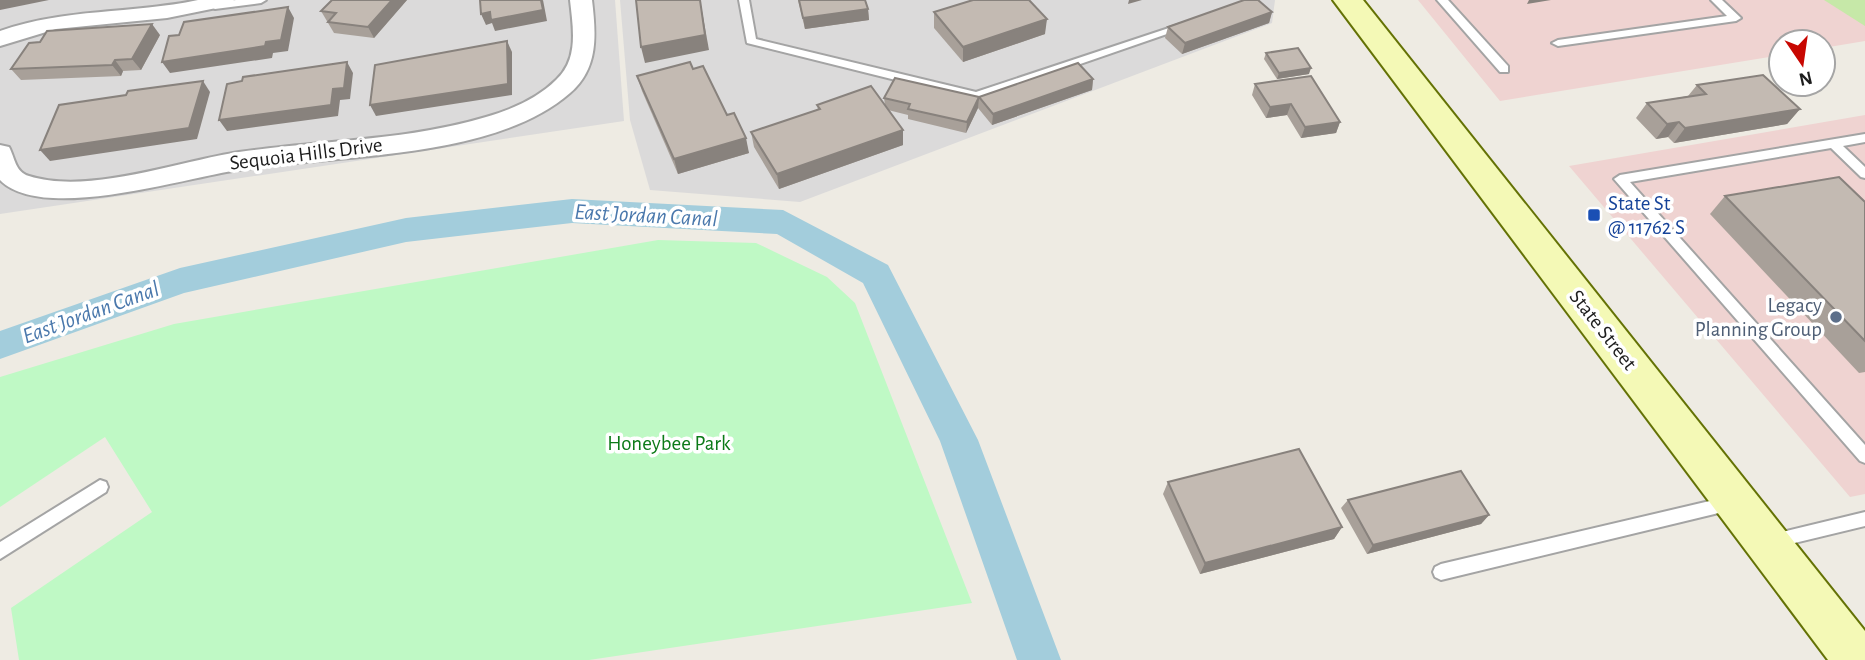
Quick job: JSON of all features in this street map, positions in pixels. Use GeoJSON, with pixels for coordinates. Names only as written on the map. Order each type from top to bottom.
{"type":"FeatureCollection","features":[{"type":"Feature","properties":{"kind":"main road","name":"State Street"},"geometry":{"type":"LineString","coordinates":[[1348,0],[1858,660]]}},
{"type":"Feature","properties":{"kind":"street"},"geometry":{"type":"LineString","coordinates":[[0,39],[65,18],[189,9],[223,0]]}},
{"type":"Feature","properties":{"kind":"street","name":"Sequoia Hills Drive"},"geometry":{"type":"LineString","coordinates":[[1,163],[12,178],[30,185],[69,189],[238,161],[423,139],[512,117],[540,104],[571,80],[585,52],[581,0]]}},
{"type":"Feature","properties":{"kind":"lane"},"geometry":{"type":"LineString","coordinates":[[189,9],[261,0]]}},
{"type":"Feature","properties":{"kind":"lane"},"geometry":{"type":"LineString","coordinates":[[744,0],[751,41],[976,96],[1193,23]]}},
{"type":"Feature","properties":{"kind":"lane"},"geometry":{"type":"LineString","coordinates":[[1442,0],[1504,69]]}},
{"type":"Feature","properties":{"kind":"lane"},"geometry":{"type":"LineString","coordinates":[[1558,43],[1736,18],[1716,0]]}},
{"type":"Feature","properties":{"kind":"lane"},"geometry":{"type":"LineString","coordinates":[[1864,453],[1620,179],[1865,138]]}},
{"type":"Feature","properties":{"kind":"lane"},"geometry":{"type":"LineString","coordinates":[[1833,144],[1865,174]]}},
{"type":"Feature","properties":{"kind":"lane"},"geometry":{"type":"LineString","coordinates":[[0,551],[100,486]]}},
{"type":"Feature","properties":{"kind":"lane"},"geometry":{"type":"LineString","coordinates":[[1441,572],[1736,502]]}},
{"type":"Feature","properties":{"kind":"lane"},"geometry":{"type":"LineString","coordinates":[[1768,543],[1865,519]]}},
{"type":"Feature","properties":{"kind":"shaded area"},"geometry":{"type":"Polygon","coordinates":[[[0,0],[615,0],[624,121],[0,214],[0,0]]]}},
{"type":"Feature","properties":{"kind":"shaded area"},"geometry":{"type":"Polygon","coordinates":[[[620,0],[1275,0],[1272,23],[800,202],[650,190],[630,120],[620,0]]]}},
{"type":"Feature","properties":{"kind":"shaded area"},"geometry":{"type":"Polygon","coordinates":[[[1418,0],[1860,0],[1865,3],[1865,41],[1837,46],[1837,28],[1767,28],[1767,57],[1500,101],[1418,0]]]}},
{"type":"Feature","properties":{"kind":"shaded area"},"geometry":{"type":"Polygon","coordinates":[[[1865,115],[1865,494],[1850,497],[1569,166],[1865,115]]]}},
{"type":"Feature","properties":{"kind":"green space"},"geometry":{"type":"Polygon","coordinates":[[[1824,0],[1865,0],[1865,26],[1824,0]]]}},
{"type":"Feature","properties":{"kind":"green space","name":"Honeybee Park"},"geometry":{"type":"Polygon","coordinates":[[[658,240],[756,243],[827,277],[855,303],[972,603],[589,660],[19,660],[11,608],[152,512],[105,437],[0,507],[0,377],[174,324],[658,240]]]}},
{"type":"Feature","properties":{"kind":"building"},"geometry":{"type":"Polygon","coordinates":[[[332,0],[392,0],[368,27],[328,22],[336,13],[321,11],[332,0]]]}},
{"type":"Feature","properties":{"kind":"building"},"geometry":{"type":"Polygon","coordinates":[[[480,0],[541,0],[543,10],[491,20],[490,12],[481,14],[480,0]]]}},
{"type":"Feature","properties":{"kind":"building"},"geometry":{"type":"Polygon","coordinates":[[[636,0],[700,0],[705,35],[641,47],[636,0]]]}},
{"type":"Feature","properties":{"kind":"building"},"geometry":{"type":"Polygon","coordinates":[[[799,0],[865,0],[868,9],[803,18],[799,0]]]}},
{"type":"Feature","properties":{"kind":"building"},"geometry":{"type":"Polygon","coordinates":[[[973,0],[1029,0],[1047,19],[963,47],[934,12],[973,0]]]}},
{"type":"Feature","properties":{"kind":"building"},"geometry":{"type":"Polygon","coordinates":[[[1244,0],[1258,0],[1272,12],[1185,43],[1168,27],[1244,0]]]}},
{"type":"Feature","properties":{"kind":"building"},"geometry":{"type":"Polygon","coordinates":[[[288,7],[281,40],[266,42],[265,46],[162,62],[169,36],[179,35],[184,22],[288,7]]]}},
{"type":"Feature","properties":{"kind":"building"},"geometry":{"type":"Polygon","coordinates":[[[152,24],[132,59],[115,60],[112,65],[11,69],[29,43],[40,42],[47,31],[152,24]]]}},
{"type":"Feature","properties":{"kind":"building"},"geometry":{"type":"Polygon","coordinates":[[[507,41],[508,84],[370,105],[375,65],[507,41]]]}},
{"type":"Feature","properties":{"kind":"building"},"geometry":{"type":"Polygon","coordinates":[[[1298,48],[1311,68],[1279,73],[1266,53],[1298,48]]]}},
{"type":"Feature","properties":{"kind":"building"},"geometry":{"type":"Polygon","coordinates":[[[347,62],[344,88],[333,89],[331,105],[219,120],[227,84],[242,81],[243,77],[347,62]]]}},
{"type":"Feature","properties":{"kind":"building"},"geometry":{"type":"Polygon","coordinates":[[[690,62],[693,69],[703,66],[727,115],[734,113],[746,138],[674,159],[637,76],[690,62]]]}},
{"type":"Feature","properties":{"kind":"building"},"geometry":{"type":"Polygon","coordinates":[[[1078,63],[1093,79],[993,114],[979,97],[1078,63]]]}},
{"type":"Feature","properties":{"kind":"building"},"geometry":{"type":"Polygon","coordinates":[[[1763,75],[1767,79],[1767,98],[1788,98],[1800,109],[1685,128],[1679,122],[1667,124],[1647,103],[1706,94],[1697,85],[1763,75]]]}},
{"type":"Feature","properties":{"kind":"building"},"geometry":{"type":"Polygon","coordinates":[[[1311,76],[1340,122],[1305,127],[1291,104],[1270,107],[1255,84],[1311,76]]]}},
{"type":"Feature","properties":{"kind":"building"},"geometry":{"type":"Polygon","coordinates":[[[895,78],[979,97],[967,122],[908,109],[910,104],[884,98],[895,78]]]}},
{"type":"Feature","properties":{"kind":"building"},"geometry":{"type":"Polygon","coordinates":[[[203,81],[189,128],[40,150],[59,105],[126,95],[128,91],[203,81]]]}},
{"type":"Feature","properties":{"kind":"building"},"geometry":{"type":"Polygon","coordinates":[[[871,86],[903,130],[777,174],[751,132],[820,109],[817,105],[871,86]]]}},
{"type":"Feature","properties":{"kind":"building","name":"Legacy Planning Group"},"geometry":{"type":"Polygon","coordinates":[[[1839,177],[1865,202],[1865,341],[1725,196],[1839,177]]]}},
{"type":"Feature","properties":{"kind":"building"},"geometry":{"type":"Polygon","coordinates":[[[1299,449],[1342,527],[1205,563],[1168,482],[1299,449]]]}},
{"type":"Feature","properties":{"kind":"building"},"geometry":{"type":"Polygon","coordinates":[[[1461,471],[1489,515],[1373,545],[1348,500],[1461,471]]]}},
{"type":"Feature","properties":{"kind":"waterway","name":"East Jordan Canal"},"geometry":{"type":"LineString","coordinates":[[0,345],[180,281],[406,230],[572,211],[783,222],[876,274],[959,440],[1039,660]]}},
{"type":"Feature","properties":{"kind":"place","name":"State St @ 11762 S"},"geometry":{"type":"Point","coordinates":[1594,215]}},
{"type":"Feature","properties":{"kind":"place","name":"Legacy Planning Group"},"geometry":{"type":"Point","coordinates":[1836,317]}}]}
